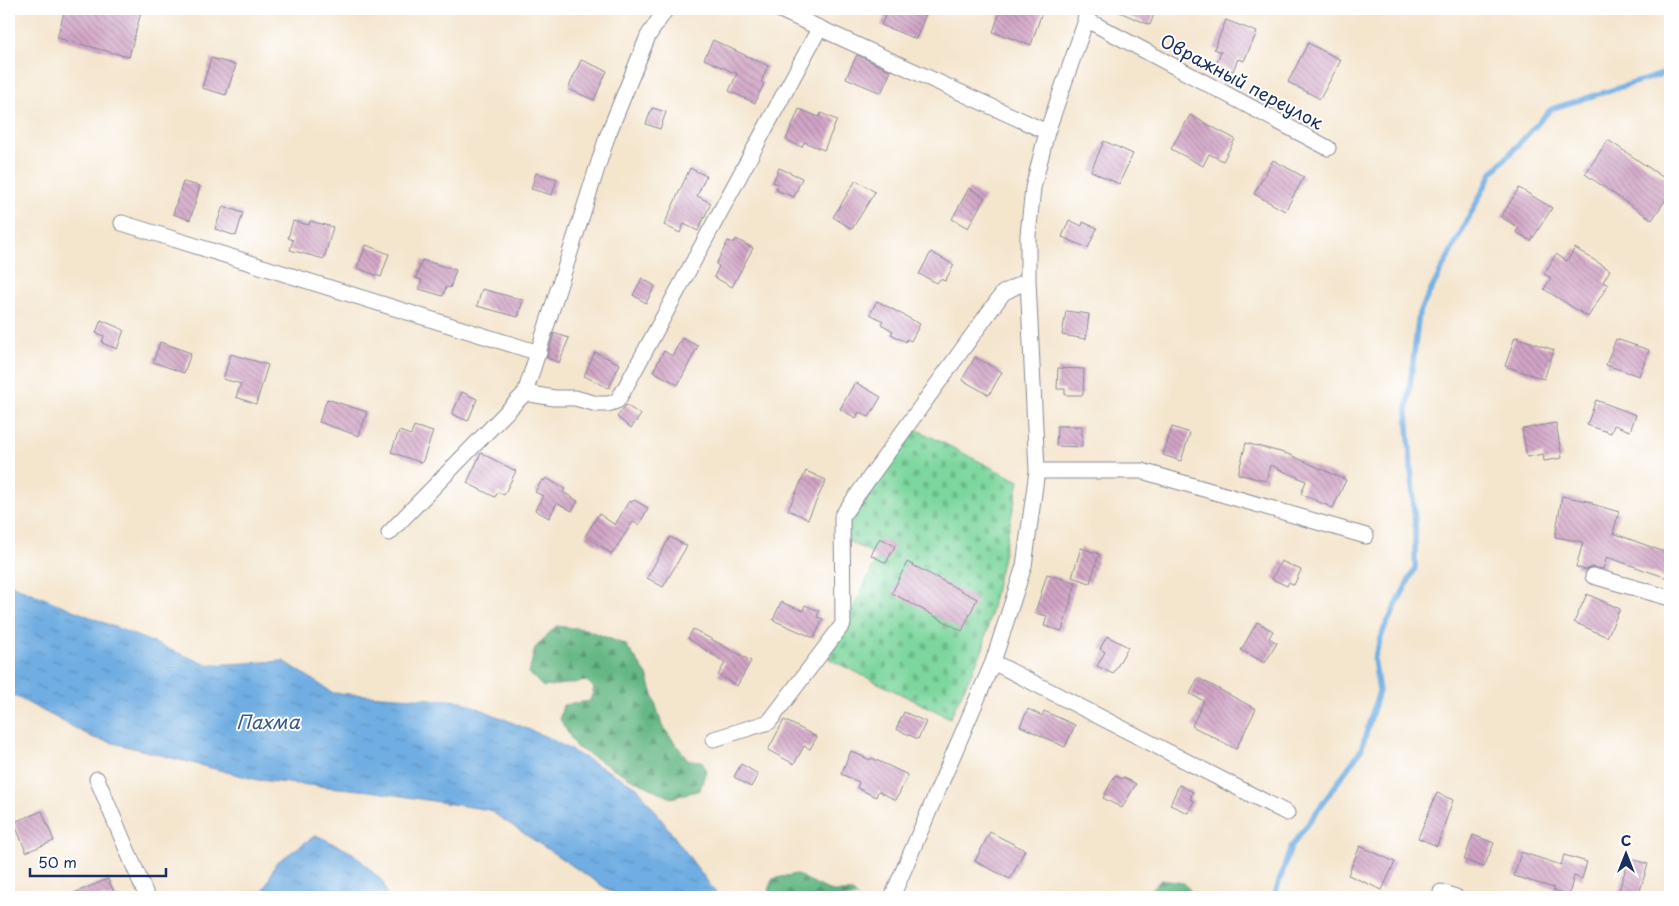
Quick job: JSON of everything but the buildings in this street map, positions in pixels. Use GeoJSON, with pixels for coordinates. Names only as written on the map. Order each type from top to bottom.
{"type":"FeatureCollection","features":[{"type":"Feature","properties":{"kind":"street"},"geometry":{"type":"LineString","coordinates":[[389,533],[526,393],[607,137],[648,36],[666,9]]}},
{"type":"Feature","properties":{"kind":"street"},"geometry":{"type":"LineString","coordinates":[[778,9],[1047,132]]}},
{"type":"Feature","properties":{"kind":"street"},"geometry":{"type":"LineString","coordinates":[[892,897],[993,662],[1024,566],[1037,471],[1028,280],[1028,235],[1032,197],[1047,132],[1088,14]]}},
{"type":"Feature","properties":{"kind":"street","name":"Овражный переулок"},"geometry":{"type":"LineString","coordinates":[[1088,14],[1328,148]]}},
{"type":"Feature","properties":{"kind":"street"},"geometry":{"type":"LineString","coordinates":[[526,393],[554,398],[575,398],[597,404],[608,404],[616,401],[625,388],[819,29]]}},
{"type":"Feature","properties":{"kind":"street"},"geometry":{"type":"LineString","coordinates":[[122,223],[539,352]]}},
{"type":"Feature","properties":{"kind":"street"},"geometry":{"type":"LineString","coordinates":[[714,739],[769,722],[843,624],[842,516],[1003,293],[1028,280]]}},
{"type":"Feature","properties":{"kind":"street"},"geometry":{"type":"LineString","coordinates":[[1037,471],[1142,471],[1366,536]]}},
{"type":"Feature","properties":{"kind":"street"},"geometry":{"type":"LineString","coordinates":[[1593,576],[1670,598]]}},
{"type":"Feature","properties":{"kind":"street"},"geometry":{"type":"LineString","coordinates":[[993,662],[1287,814]]}},
{"type":"Feature","properties":{"kind":"street"},"geometry":{"type":"LineString","coordinates":[[97,779],[147,897]]}},
{"type":"Feature","properties":{"kind":"street"},"geometry":{"type":"LineString","coordinates":[[1441,892],[1456,897]]}},
{"type":"Feature","properties":{"kind":"green space"},"geometry":{"type":"Polygon","coordinates":[[[910,426],[1019,481],[983,649],[950,718],[829,659],[878,556],[848,541],[849,504],[910,426]]]}},
{"type":"Feature","properties":{"kind":"green space"},"geometry":{"type":"Polygon","coordinates":[[[556,626],[585,629],[626,645],[647,675],[662,726],[688,760],[702,761],[706,771],[700,790],[671,798],[628,777],[576,747],[560,719],[563,705],[590,701],[594,688],[587,681],[543,687],[529,673],[535,648],[556,626]]]}},
{"type":"Feature","properties":{"kind":"green space"},"geometry":{"type":"Polygon","coordinates":[[[796,874],[832,892],[853,892],[858,897],[768,897],[772,879],[796,874]]]}},
{"type":"Feature","properties":{"kind":"green space"},"geometry":{"type":"Polygon","coordinates":[[[1161,880],[1184,883],[1195,897],[1142,897],[1161,880]]]}},
{"type":"Feature","properties":{"kind":"water","name":"Пахма"},"geometry":{"type":"Polygon","coordinates":[[[9,584],[208,665],[284,661],[333,693],[461,701],[549,738],[637,787],[719,897],[619,897],[489,810],[370,791],[258,780],[94,738],[9,693],[9,584]]]}},
{"type":"Feature","properties":{"kind":"water"},"geometry":{"type":"Polygon","coordinates":[[[316,835],[353,853],[383,882],[387,895],[384,897],[261,897],[276,863],[316,835]]]}},
{"type":"Feature","properties":{"kind":"waterway"},"geometry":{"type":"LineString","coordinates":[[1274,897],[1291,847],[1361,750],[1379,691],[1374,659],[1384,629],[1415,568],[1415,525],[1407,410],[1419,313],[1492,173],[1551,109],[1669,72],[1670,70]]}}]}
